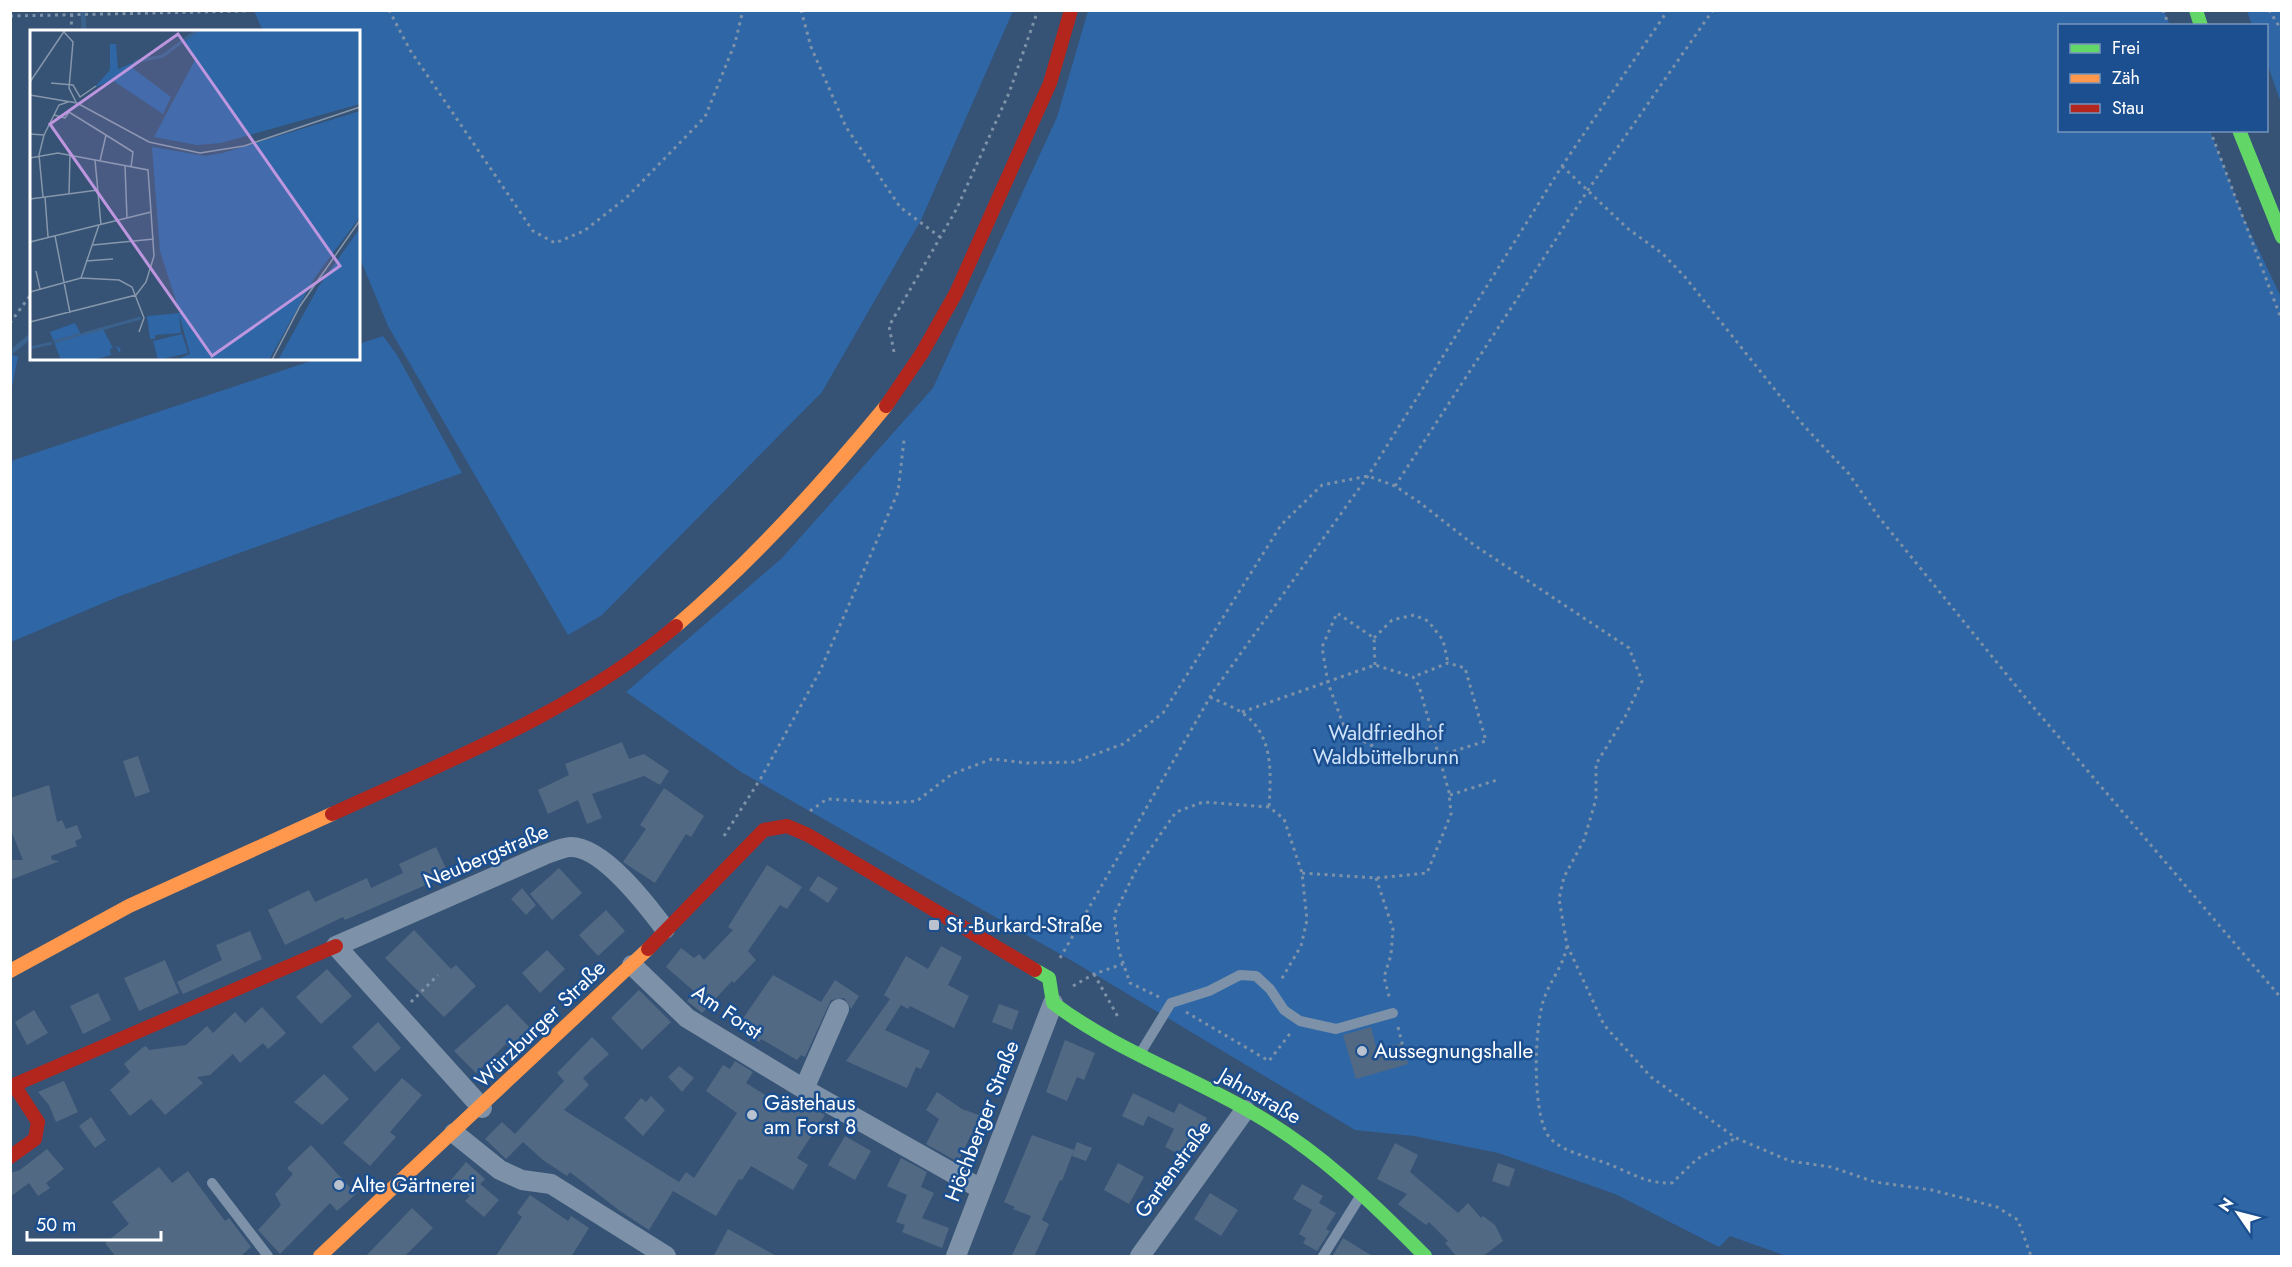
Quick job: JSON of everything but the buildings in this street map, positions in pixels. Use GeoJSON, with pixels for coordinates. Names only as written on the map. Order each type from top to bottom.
{"type":"FeatureCollection","features":[{"type":"Feature","properties":{"kind":"street"},"geometry":{"type":"LineString","coordinates":[[10,971],[120,910],[507,733],[594,686],[661,637],[710,597],[778,532],[842,461],[886,406],[922,353],[956,293],[1050,83],[1071,10]]}},
{"type":"Feature","properties":{"kind":"street"},"geometry":{"type":"LineString","coordinates":[[2240,132],[2282,237]]}},
{"type":"Feature","properties":{"kind":"street"},"geometry":{"type":"LineString","coordinates":[[787,826],[808,835],[1049,978],[1053,1003]]}},
{"type":"Feature","properties":{"kind":"street","name":"Würzburger Straße"},"geometry":{"type":"LineString","coordinates":[[320,1257],[482,1108],[632,965],[764,830],[787,826]]}},
{"type":"Feature","properties":{"kind":"street","name":"Neubergstraße"},"geometry":{"type":"LineString","coordinates":[[10,1157],[35,1139],[38,1122],[12,1083],[544,855],[571,847],[596,854],[646,904],[665,929]]}},
{"type":"Feature","properties":{"kind":"street"},"geometry":{"type":"LineString","coordinates":[[336,946],[396,1016],[482,1108]]}},
{"type":"Feature","properties":{"kind":"street","name":"Am Forst"},"geometry":{"type":"LineString","coordinates":[[632,965],[687,1018],[804,1089],[981,1189]]}},
{"type":"Feature","properties":{"kind":"street","name":"Jahnstraße"},"geometry":{"type":"LineString","coordinates":[[1053,1003],[1077,1021],[1245,1110],[1308,1148],[1363,1192],[1425,1257]]}},
{"type":"Feature","properties":{"kind":"street","name":"Höchberger Straße"},"geometry":{"type":"LineString","coordinates":[[956,1257],[1053,1003]]}},
{"type":"Feature","properties":{"kind":"street"},"geometry":{"type":"LineString","coordinates":[[804,1089],[839,1009]]}},
{"type":"Feature","properties":{"kind":"street","name":"Gartenstraße"},"geometry":{"type":"LineString","coordinates":[[1140,1257],[1245,1110]]}},
{"type":"Feature","properties":{"kind":"street"},"geometry":{"type":"LineString","coordinates":[[454,1133],[500,1170],[522,1180],[551,1184],[661,1255]]}},
{"type":"Feature","properties":{"kind":"lane"},"geometry":{"type":"LineString","coordinates":[[1139,1055],[1171,1003],[1209,991],[1240,975],[1256,976],[1270,989],[1284,1010],[1300,1021],[1336,1029],[1394,1013]]}},
{"type":"Feature","properties":{"kind":"lane"},"geometry":{"type":"LineString","coordinates":[[212,1183],[268,1257]]}},
{"type":"Feature","properties":{"kind":"lane"},"geometry":{"type":"LineString","coordinates":[[1323,1257],[1363,1192]]}},
{"type":"Feature","properties":{"kind":"path"},"geometry":{"type":"LineString","coordinates":[[389,10],[410,50],[533,231],[555,243],[584,231],[626,198],[705,117],[735,43],[743,10]]}},
{"type":"Feature","properties":{"kind":"path"},"geometry":{"type":"LineString","coordinates":[[801,10],[811,47],[846,127],[900,207],[940,237]]}},
{"type":"Feature","properties":{"kind":"path"},"geometry":{"type":"LineString","coordinates":[[895,356],[889,326],[956,210],[1009,93],[1038,10]]}},
{"type":"Feature","properties":{"kind":"path"},"geometry":{"type":"LineString","coordinates":[[1049,978],[1210,697],[1368,476],[1562,166],[1668,10]]}},
{"type":"Feature","properties":{"kind":"path"},"geometry":{"type":"LineString","coordinates":[[1395,486],[1588,190],[1713,10]]}},
{"type":"Feature","properties":{"kind":"path"},"geometry":{"type":"LineString","coordinates":[[2269,10],[2282,31]]}},
{"type":"Feature","properties":{"kind":"path"},"geometry":{"type":"LineString","coordinates":[[10,16],[72,12],[248,11]]}},
{"type":"Feature","properties":{"kind":"path"},"geometry":{"type":"LineString","coordinates":[[71,30],[72,12]]}},
{"type":"Feature","properties":{"kind":"path"},"geometry":{"type":"LineString","coordinates":[[2211,132],[2282,321]]}},
{"type":"Feature","properties":{"kind":"path"},"geometry":{"type":"LineString","coordinates":[[1562,166],[1627,228],[1664,254],[1685,277],[1804,426],[1849,474],[1878,516],[2029,702],[2282,999]]}},
{"type":"Feature","properties":{"kind":"path"},"geometry":{"type":"LineString","coordinates":[[10,323],[30,296]]}},
{"type":"Feature","properties":{"kind":"path"},"geometry":{"type":"LineString","coordinates":[[722,838],[761,778],[820,671],[898,492],[904,440]]}},
{"type":"Feature","properties":{"kind":"path"},"geometry":{"type":"LineString","coordinates":[[787,826],[827,800],[887,803],[917,801],[952,774],[992,759],[1027,763],[1074,762],[1123,744],[1163,713],[1281,525],[1322,485],[1368,476],[1395,486],[1474,545],[1629,648],[1642,681],[1625,717],[1596,764],[1596,799],[1584,840],[1564,877],[1559,899],[1567,945],[1604,1025],[1651,1077],[1736,1138],[1790,1161],[1831,1167],[1875,1182],[1932,1190],[1997,1207],[2018,1220],[2031,1257]]}},
{"type":"Feature","properties":{"kind":"path"},"geometry":{"type":"LineString","coordinates":[[1242,712],[1328,683],[1375,665],[1413,676],[1448,663],[1465,668],[1486,741],[1409,765],[1346,732],[1328,683],[1322,646],[1337,613],[1374,638]]}},
{"type":"Feature","properties":{"kind":"path"},"geometry":{"type":"LineString","coordinates":[[1375,665],[1374,638],[1392,620],[1414,615],[1428,621],[1443,640],[1448,663]]}},
{"type":"Feature","properties":{"kind":"path"},"geometry":{"type":"LineString","coordinates":[[1302,873],[1376,878],[1427,873],[1451,814],[1449,795],[1439,757],[1419,686],[1413,676]]}},
{"type":"Feature","properties":{"kind":"path"},"geometry":{"type":"LineString","coordinates":[[1210,697],[1242,712],[1262,736],[1272,762],[1269,807]]}},
{"type":"Feature","properties":{"kind":"path"},"geometry":{"type":"LineString","coordinates":[[1449,795],[1497,780]]}},
{"type":"Feature","properties":{"kind":"path"},"geometry":{"type":"LineString","coordinates":[[1270,989],[1286,977],[1301,946],[1307,920],[1302,873],[1284,819],[1269,807],[1203,802],[1176,812],[1137,868],[1114,915],[1123,964],[1130,983],[1171,1003],[1269,1061],[1300,1021]]}},
{"type":"Feature","properties":{"kind":"path"},"geometry":{"type":"LineString","coordinates":[[1376,878],[1394,929],[1391,955],[1384,977],[1405,1055]]}},
{"type":"Feature","properties":{"kind":"path"},"geometry":{"type":"LineString","coordinates":[[1567,945],[1563,963],[1544,997],[1539,1030],[1537,1101],[1543,1128],[1552,1140],[1569,1151],[1621,1168],[1653,1184],[1672,1183],[1697,1158],[1736,1138]]}},
{"type":"Feature","properties":{"kind":"path"},"geometry":{"type":"LineString","coordinates":[[1077,983],[1123,964]]}},
{"type":"Feature","properties":{"kind":"path"},"geometry":{"type":"LineString","coordinates":[[396,1016],[438,975]]}},
{"type":"Feature","properties":{"kind":"green space"},"geometry":{"type":"Polygon","coordinates":[[[254,11],[1013,11],[921,220],[822,392],[602,615],[568,635],[388,326],[360,258],[360,30],[263,30],[254,11]]]}},
{"type":"Feature","properties":{"kind":"green space","name":"Waldfriedhof Waldbüttelbrunn"},"geometry":{"type":"Polygon","coordinates":[[[1088,11],[2164,11],[2170,24],[2058,24],[2058,132],[2210,132],[2245,221],[2281,297],[2281,1256],[1786,1256],[1730,1236],[1719,1247],[1615,1194],[1498,1153],[1414,1136],[1355,1130],[1074,962],[741,772],[626,692],[782,558],[933,388],[1057,117],[1088,11]]]}},
{"type":"Feature","properties":{"kind":"green space"},"geometry":{"type":"Polygon","coordinates":[[[2247,11],[2281,11],[2281,103],[2268,66],[2268,24],[2252,24],[2247,11]]]}},
{"type":"Feature","properties":{"kind":"green space"},"geometry":{"type":"Polygon","coordinates":[[[383,336],[397,355],[462,473],[120,596],[11,642],[11,461],[314,360],[360,360],[360,344],[383,336]]]}},
{"type":"Feature","properties":{"kind":"green space"},"geometry":{"type":"Polygon","coordinates":[[[10,355],[18,356],[11,393],[10,355]]]}},
{"type":"Feature","properties":{"kind":"waterway"},"geometry":{"type":"LineString","coordinates":[[83,10],[84,30]]}},
{"type":"Feature","properties":{"kind":"waterway"},"geometry":{"type":"LineString","coordinates":[[10,353],[30,337]]}},
{"type":"Feature","properties":{"kind":"traffic: fast"},"geometry":{"type":"LineString","coordinates":[[2196,10],[2200,24]]}},
{"type":"Feature","properties":{"kind":"traffic: fast"},"geometry":{"type":"LineString","coordinates":[[2240,132],[2282,237]]}},
{"type":"Feature","properties":{"kind":"traffic: fast"},"geometry":{"type":"LineString","coordinates":[[1035,970],[1049,978],[1053,1003],[1076,1019],[1126,1048],[1228,1099],[1300,1144],[1344,1178],[1425,1256]]}},
{"type":"Feature","properties":{"kind":"traffic: slow"},"geometry":{"type":"LineString","coordinates":[[676,626],[760,548],[837,464],[886,406]]}},
{"type":"Feature","properties":{"kind":"traffic: slow"},"geometry":{"type":"LineString","coordinates":[[10,971],[129,906],[332,814]]}},
{"type":"Feature","properties":{"kind":"traffic: slow"},"geometry":{"type":"LineString","coordinates":[[320,1256],[648,949]]}},
{"type":"Feature","properties":{"kind":"traffic: jam"},"geometry":{"type":"LineString","coordinates":[[922,353],[956,293],[1050,83],[1071,10]]}},
{"type":"Feature","properties":{"kind":"traffic: jam"},"geometry":{"type":"LineString","coordinates":[[886,406],[922,353]]}},
{"type":"Feature","properties":{"kind":"traffic: jam"},"geometry":{"type":"LineString","coordinates":[[332,814],[511,732],[554,709],[597,684],[676,626]]}},
{"type":"Feature","properties":{"kind":"traffic: jam"},"geometry":{"type":"LineString","coordinates":[[648,949],[764,830],[787,826],[808,835],[1035,970]]}},
{"type":"Feature","properties":{"kind":"traffic: jam"},"geometry":{"type":"LineString","coordinates":[[10,1157],[35,1139],[38,1122],[14,1085],[336,946]]}},
{"type":"Feature","properties":{"kind":"place","name":"St.-Burkard-Straße"},"geometry":{"type":"Point","coordinates":[934,925]}},
{"type":"Feature","properties":{"kind":"place","name":"Aussegnungshalle"},"geometry":{"type":"Point","coordinates":[1362,1051]}},
{"type":"Feature","properties":{"kind":"place","name":"Gästehaus am Forst 8"},"geometry":{"type":"Point","coordinates":[752,1115]}},
{"type":"Feature","properties":{"kind":"place","name":"Alte Gärtnerei"},"geometry":{"type":"Point","coordinates":[339,1185]}}]}
